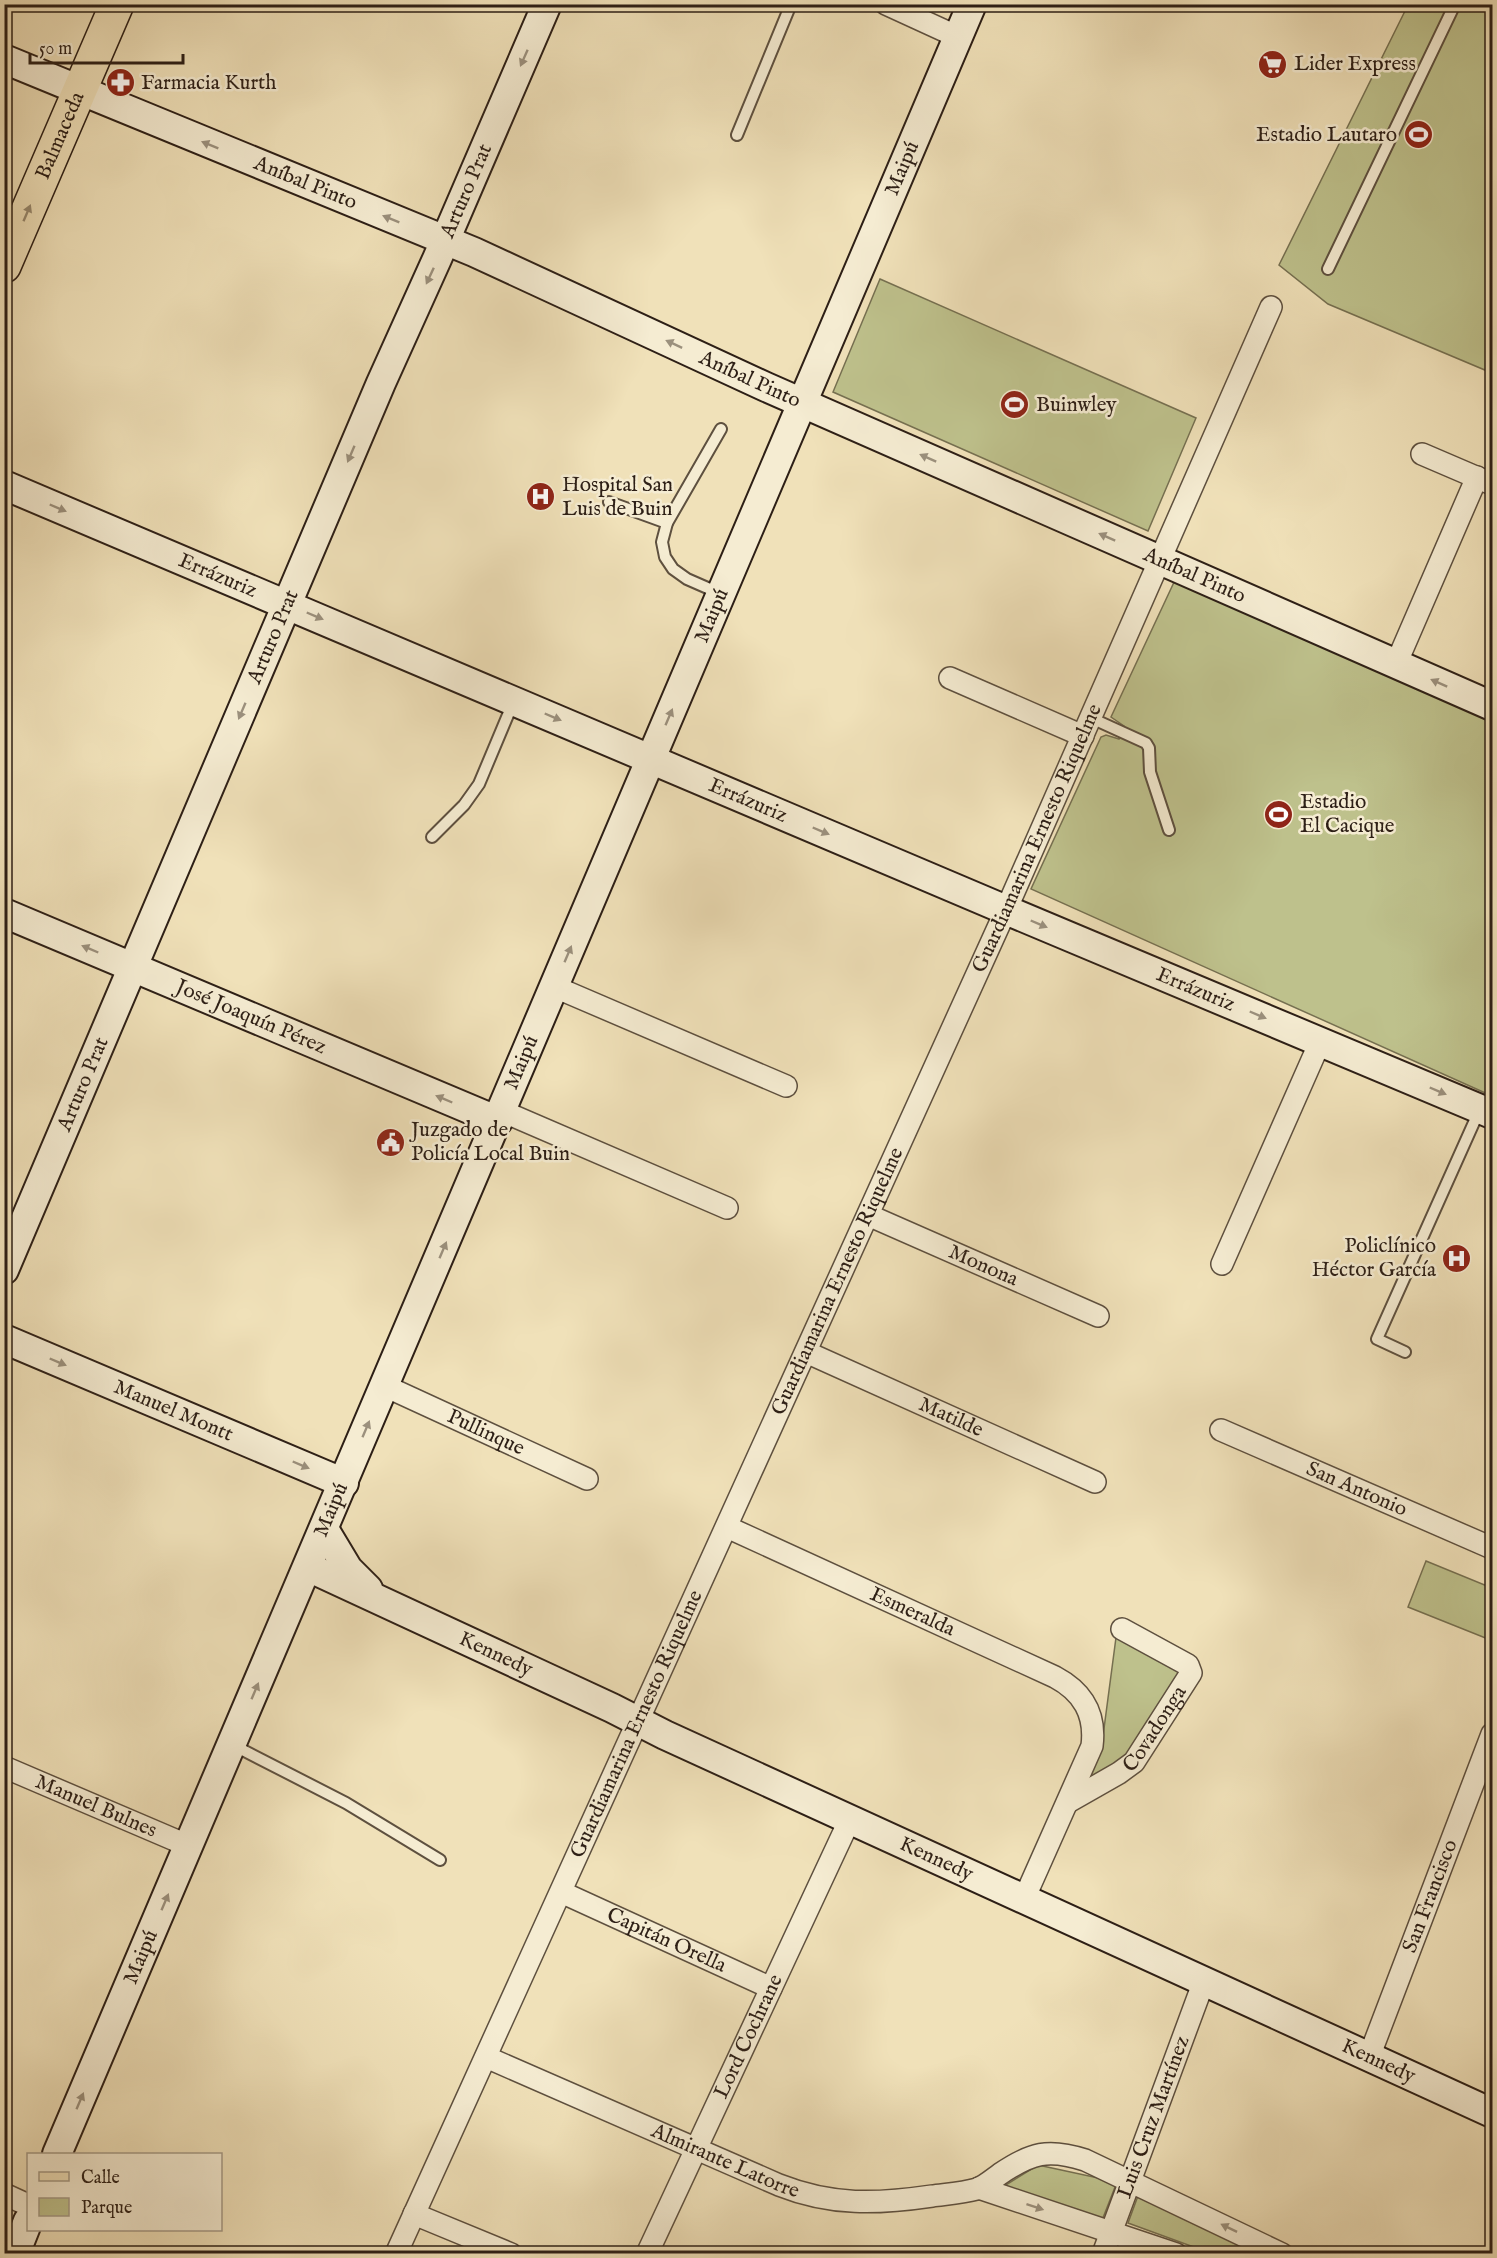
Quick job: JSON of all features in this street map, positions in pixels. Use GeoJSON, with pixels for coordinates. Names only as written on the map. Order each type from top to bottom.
{"type":"FeatureCollection","features":[{"type":"Feature","properties":{"kind":"main road","name":"Balmaceda"},"geometry":{"type":"LineString","coordinates":[[4,266],[117,4]]}},
{"type":"Feature","properties":{"kind":"street","name":"Arturo Prat"},"geometry":{"type":"LineString","coordinates":[[4,1270],[134,968],[286,604],[547,4]]}},
{"type":"Feature","properties":{"kind":"street"},"geometry":{"type":"LineString","coordinates":[[886,4],[958,36]]}},
{"type":"Feature","properties":{"kind":"street","name":"Maipú"},"geometry":{"type":"LineString","coordinates":[[57,2153],[804,404],[972,4]]}},
{"type":"Feature","properties":{"kind":"street","name":"Aníbal Pinto"},"geometry":{"type":"LineString","coordinates":[[4,58],[79,91],[474,252],[804,404],[1492,706]]}},
{"type":"Feature","properties":{"kind":"street","name":"Guardiamarina Ernesto Riquelme"},"geometry":{"type":"LineString","coordinates":[[396,2253],[1006,910],[1271,307]]}},
{"type":"Feature","properties":{"kind":"street"},"geometry":{"type":"LineString","coordinates":[[1396,664],[1485,481],[1422,454]]}},
{"type":"Feature","properties":{"kind":"street","name":"Errázuriz"},"geometry":{"type":"LineString","coordinates":[[4,485],[1486,1111]]}},
{"type":"Feature","properties":{"kind":"street"},"geometry":{"type":"LineString","coordinates":[[950,678],[1087,727]]}},
{"type":"Feature","properties":{"kind":"street","name":"José Joaquín Pérez"},"geometry":{"type":"LineString","coordinates":[[4,913],[500,1116]]}},
{"type":"Feature","properties":{"kind":"street"},"geometry":{"type":"LineString","coordinates":[[555,987],[786,1086]]}},
{"type":"Feature","properties":{"kind":"street"},"geometry":{"type":"LineString","coordinates":[[1222,1264],[1320,1042]]}},
{"type":"Feature","properties":{"kind":"street"},"geometry":{"type":"LineString","coordinates":[[500,1116],[727,1208]]}},
{"type":"Feature","properties":{"kind":"street","name":"Monona"},"geometry":{"type":"LineString","coordinates":[[868,1215],[1098,1316]]}},
{"type":"Feature","properties":{"kind":"street","name":"Manuel Montt"},"geometry":{"type":"LineString","coordinates":[[4,1339],[344,1483]]}},
{"type":"Feature","properties":{"kind":"street","name":"Matilde"},"geometry":{"type":"LineString","coordinates":[[806,1352],[1095,1482]]}},
{"type":"Feature","properties":{"kind":"street","name":"Pullinque"},"geometry":{"type":"LineString","coordinates":[[385,1386],[587,1479]]}},
{"type":"Feature","properties":{"kind":"street","name":"San Antonio"},"geometry":{"type":"LineString","coordinates":[[1221,1430],[1492,1548]]}},
{"type":"Feature","properties":{"kind":"street","name":"Esmeralda"},"geometry":{"type":"LineString","coordinates":[[727,1527],[1055,1677],[1075,1690],[1088,1710]]}},
{"type":"Feature","properties":{"kind":"street","name":"Kennedy"},"geometry":{"type":"LineString","coordinates":[[324,1529],[348,1569],[384,1601]]}},
{"type":"Feature","properties":{"kind":"street","name":"Kennedy"},"geometry":{"type":"LineString","coordinates":[[308,1567],[639,1722],[1492,2113]]}},
{"type":"Feature","properties":{"kind":"street","name":"Covadonga"},"geometry":{"type":"LineString","coordinates":[[1068,1802],[1134,1762],[1191,1673],[1188,1665],[1122,1629]]}},
{"type":"Feature","properties":{"kind":"street","name":"Covadonga"},"geometry":{"type":"LineString","coordinates":[[1024,1899],[1092,1746],[1093,1734],[1088,1710]]}},
{"type":"Feature","properties":{"kind":"street","name":"San Francisco"},"geometry":{"type":"LineString","coordinates":[[1369,2057],[1492,1734]]}},
{"type":"Feature","properties":{"kind":"street","name":"Manuel Bulnes"},"geometry":{"type":"LineString","coordinates":[[4,1767],[189,1846]]}},
{"type":"Feature","properties":{"kind":"street","name":"Lord Cochrane"},"geometry":{"type":"LineString","coordinates":[[647,2253],[850,1819]]}},
{"type":"Feature","properties":{"kind":"street","name":"Capitán Orella"},"geometry":{"type":"LineString","coordinates":[[561,1892],[771,1988]]}},
{"type":"Feature","properties":{"kind":"street","name":"Luis Cruz Martínez"},"geometry":{"type":"LineString","coordinates":[[1103,2253],[1204,1981]]}},
{"type":"Feature","properties":{"kind":"street","name":"Almirante Latorre"},"geometry":{"type":"LineString","coordinates":[[486,2056],[799,2193],[840,2202],[915,2199],[979,2188],[1024,2158],[1049,2153],[1085,2160],[1282,2253]]}},
{"type":"Feature","properties":{"kind":"street","name":"Almirante Latorre"},"geometry":{"type":"LineString","coordinates":[[979,2188],[1176,2253]]}},
{"type":"Feature","properties":{"kind":"street"},"geometry":{"type":"LineString","coordinates":[[4,2194],[27,2205]]}},
{"type":"Feature","properties":{"kind":"street"},"geometry":{"type":"LineString","coordinates":[[414,2214],[511,2253]]}},
{"type":"Feature","properties":{"kind":"street"},"geometry":{"type":"LineString","coordinates":[[15,2253],[27,2223]]}},
{"type":"Feature","properties":{"kind":"lane"},"geometry":{"type":"LineString","coordinates":[[737,135],[791,4]]}},
{"type":"Feature","properties":{"kind":"lane"},"geometry":{"type":"LineString","coordinates":[[1328,269],[1455,4]]}},
{"type":"Feature","properties":{"kind":"lane"},"geometry":{"type":"LineString","coordinates":[[721,429],[667,523],[662,550],[668,564],[687,579],[722,595]]}},
{"type":"Feature","properties":{"kind":"lane"},"geometry":{"type":"LineString","coordinates":[[609,502],[667,523]]}},
{"type":"Feature","properties":{"kind":"lane"},"geometry":{"type":"LineString","coordinates":[[432,837],[464,805],[479,784],[515,700]]}},
{"type":"Feature","properties":{"kind":"lane"},"geometry":{"type":"LineString","coordinates":[[1087,727],[1146,743],[1149,748],[1150,772],[1154,789],[1168,830]]}},
{"type":"Feature","properties":{"kind":"lane"},"geometry":{"type":"LineString","coordinates":[[1405,1352],[1377,1339],[1486,1111]]}},
{"type":"Feature","properties":{"kind":"lane"},"geometry":{"type":"LineString","coordinates":[[232,1745],[346,1803],[440,1860]]}},
{"type":"Feature","properties":{"kind":"green space","name":"Estadio Lautaro"},"geometry":{"type":"Polygon","coordinates":[[[1408,5],[1492,5],[1492,373],[1328,304],[1279,265],[1408,5]]]}},
{"type":"Feature","properties":{"kind":"green space","name":"Buinwley"},"geometry":{"type":"Polygon","coordinates":[[[880,279],[1196,418],[1148,531],[833,392],[880,279]]]}},
{"type":"Feature","properties":{"kind":"green space","name":"Estadio El Cacique"},"geometry":{"type":"Polygon","coordinates":[[[1176,578],[1492,717],[1492,1096],[1031,889],[1101,737],[1106,735],[1119,739],[1124,726],[1111,717],[1176,578]]]}},
{"type":"Feature","properties":{"kind":"green space"},"geometry":{"type":"Polygon","coordinates":[[[1426,1561],[1492,1588],[1492,1629],[1488,1639],[1408,1607],[1426,1561]]]}},
{"type":"Feature","properties":{"kind":"green space"},"geometry":{"type":"Polygon","coordinates":[[[1117,1630],[1186,1670],[1123,1760],[1089,1781],[1103,1736],[1117,1630]]]}},
{"type":"Feature","properties":{"kind":"green space"},"geometry":{"type":"Polygon","coordinates":[[[1038,2165],[1117,2182],[1101,2223],[1001,2188],[1038,2165]]]}},
{"type":"Feature","properties":{"kind":"green space"},"geometry":{"type":"Polygon","coordinates":[[[1139,2193],[1268,2253],[1210,2253],[1128,2223],[1139,2193]]]}},
{"type":"Feature","properties":{"kind":"place","name":"Lider Express"},"geometry":{"type":"Point","coordinates":[1273,64]}},
{"type":"Feature","properties":{"kind":"place","name":"Farmacia Kurth"},"geometry":{"type":"Point","coordinates":[120,83]}},
{"type":"Feature","properties":{"kind":"place","name":"Estadio Lautaro"},"geometry":{"type":"Point","coordinates":[1418,135]}},
{"type":"Feature","properties":{"kind":"place","name":"Buinwley"},"geometry":{"type":"Point","coordinates":[1015,405]}},
{"type":"Feature","properties":{"kind":"place","name":"Hospital San Luis de Buin"},"geometry":{"type":"Point","coordinates":[541,497]}},
{"type":"Feature","properties":{"kind":"place","name":"Estadio El Cacique"},"geometry":{"type":"Point","coordinates":[1279,814]}},
{"type":"Feature","properties":{"kind":"place","name":"Juzgado de Policía Local Buin"},"geometry":{"type":"Point","coordinates":[390,1142]}},
{"type":"Feature","properties":{"kind":"place","name":"Policlínico Héctor García"},"geometry":{"type":"Point","coordinates":[1457,1258]}}]}
